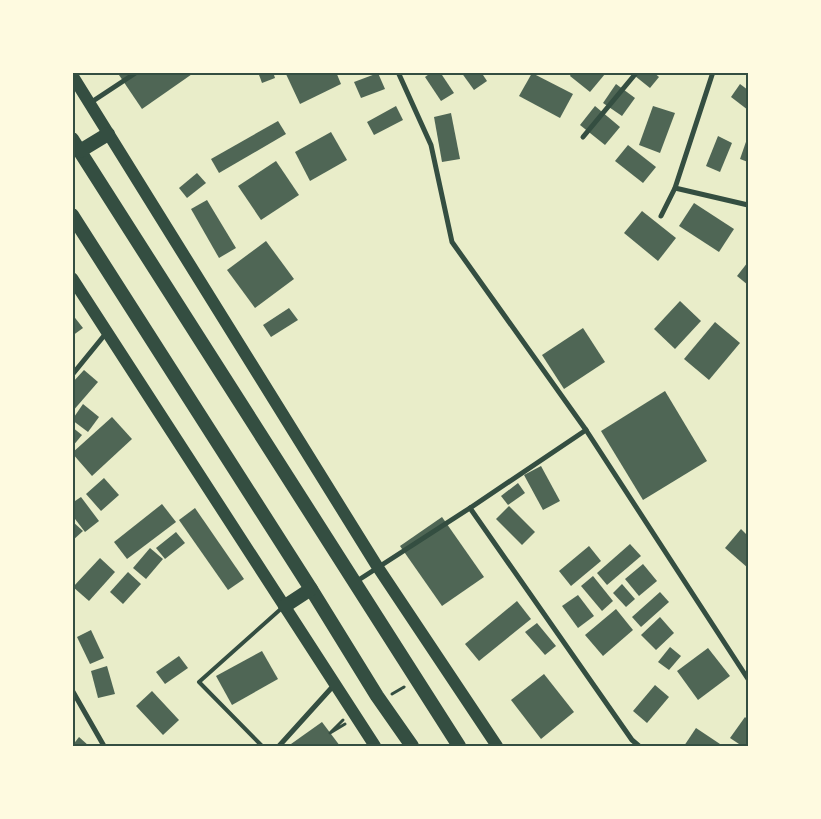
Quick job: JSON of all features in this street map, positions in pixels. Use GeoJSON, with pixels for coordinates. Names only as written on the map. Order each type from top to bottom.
{"type":"FeatureCollection","features":[{"type":"Feature","properties":{"kind":"highway"},"geometry":{"type":"LineString","coordinates":[[80,151],[108,134]]}},
{"type":"Feature","properties":{"kind":"highway"},"geometry":{"type":"LineString","coordinates":[[72,139],[459,746]]}},
{"type":"Feature","properties":{"kind":"highway"},"geometry":{"type":"LineString","coordinates":[[72,215],[311,589],[377,696],[412,746]]}},
{"type":"Feature","properties":{"kind":"highway"},"geometry":{"type":"LineString","coordinates":[[284,606],[311,589]]}},
{"type":"Feature","properties":{"kind":"main road"},"geometry":{"type":"LineString","coordinates":[[72,75],[377,566],[496,746]]}},
{"type":"Feature","properties":{"kind":"main road"},"geometry":{"type":"LineString","coordinates":[[72,278],[376,746]]}},
{"type":"Feature","properties":{"kind":"street"},"geometry":{"type":"LineString","coordinates":[[90,102],[137,72]]}},
{"type":"Feature","properties":{"kind":"street"},"geometry":{"type":"LineString","coordinates":[[398,72],[431,145],[452,242],[586,430],[748,680]]}},
{"type":"Feature","properties":{"kind":"street"},"geometry":{"type":"LineString","coordinates":[[583,136],[637,72]]}},
{"type":"Feature","properties":{"kind":"street"},"geometry":{"type":"LineString","coordinates":[[661,216],[675,188],[713,72]]}},
{"type":"Feature","properties":{"kind":"street"},"geometry":{"type":"LineString","coordinates":[[675,188],[748,205]]}},
{"type":"Feature","properties":{"kind":"street"},"geometry":{"type":"LineString","coordinates":[[72,374],[107,332]]}},
{"type":"Feature","properties":{"kind":"street"},"geometry":{"type":"LineString","coordinates":[[354,583],[377,566],[470,508],[586,430]]}},
{"type":"Feature","properties":{"kind":"street"},"geometry":{"type":"LineString","coordinates":[[470,508],[627,732],[639,746]]}},
{"type":"Feature","properties":{"kind":"street"},"geometry":{"type":"LineString","coordinates":[[279,746],[335,684]]}},
{"type":"Feature","properties":{"kind":"street"},"geometry":{"type":"LineString","coordinates":[[72,690],[75,700],[104,746]]}},
{"type":"Feature","properties":{"kind":"lane"},"geometry":{"type":"LineString","coordinates":[[262,746],[199,682],[284,606]]}},
{"type":"Feature","properties":{"kind":"building"},"geometry":{"type":"Polygon","coordinates":[[[117,72],[195,72],[142,109],[117,72]]]}},
{"type":"Feature","properties":{"kind":"building"},"geometry":{"type":"Polygon","coordinates":[[[258,72],[273,72],[275,78],[262,83],[258,72]]]}},
{"type":"Feature","properties":{"kind":"building"},"geometry":{"type":"Polygon","coordinates":[[[285,72],[336,72],[341,84],[300,104],[285,72]]]}},
{"type":"Feature","properties":{"kind":"building"},"geometry":{"type":"Polygon","coordinates":[[[432,72],[440,72],[454,93],[441,101],[425,77],[432,72]]]}},
{"type":"Feature","properties":{"kind":"building"},"geometry":{"type":"Polygon","coordinates":[[[461,72],[481,72],[487,81],[474,90],[461,72]]]}},
{"type":"Feature","properties":{"kind":"building"},"geometry":{"type":"Polygon","coordinates":[[[572,72],[603,72],[605,74],[590,92],[570,76],[572,72]]]}},
{"type":"Feature","properties":{"kind":"building"},"geometry":{"type":"Polygon","coordinates":[[[630,72],[653,72],[659,77],[650,88],[630,72]]]}},
{"type":"Feature","properties":{"kind":"building"},"geometry":{"type":"Polygon","coordinates":[[[378,73],[385,89],[361,98],[354,82],[378,73]]]}},
{"type":"Feature","properties":{"kind":"building"},"geometry":{"type":"Polygon","coordinates":[[[532,73],[573,94],[560,118],[519,96],[532,73]]]}},
{"type":"Feature","properties":{"kind":"building"},"geometry":{"type":"Polygon","coordinates":[[[616,84],[635,98],[622,116],[603,103],[616,84]]]}},
{"type":"Feature","properties":{"kind":"building"},"geometry":{"type":"Polygon","coordinates":[[[740,84],[748,90],[748,110],[731,97],[740,84]]]}},
{"type":"Feature","properties":{"kind":"building"},"geometry":{"type":"Polygon","coordinates":[[[396,106],[403,120],[374,135],[367,122],[396,106]]]}},
{"type":"Feature","properties":{"kind":"building"},"geometry":{"type":"Polygon","coordinates":[[[595,106],[620,127],[605,145],[580,125],[595,106]]]}},
{"type":"Feature","properties":{"kind":"building"},"geometry":{"type":"Polygon","coordinates":[[[653,106],[675,113],[660,153],[639,145],[653,106]]]}},
{"type":"Feature","properties":{"kind":"building"},"geometry":{"type":"Polygon","coordinates":[[[451,113],[460,159],[442,162],[434,117],[451,113]]]}},
{"type":"Feature","properties":{"kind":"building"},"geometry":{"type":"Polygon","coordinates":[[[278,121],[286,134],[219,173],[211,159],[278,121]]]}},
{"type":"Feature","properties":{"kind":"building"},"geometry":{"type":"Polygon","coordinates":[[[331,132],[347,160],[310,181],[295,152],[331,132]]]}},
{"type":"Feature","properties":{"kind":"building"},"geometry":{"type":"Polygon","coordinates":[[[718,136],[732,143],[720,172],[706,166],[718,136]]]}},
{"type":"Feature","properties":{"kind":"building"},"geometry":{"type":"Polygon","coordinates":[[[748,136],[748,162],[740,159],[748,136]]]}},
{"type":"Feature","properties":{"kind":"building"},"geometry":{"type":"Polygon","coordinates":[[[628,145],[656,167],[643,183],[615,161],[628,145]]]}},
{"type":"Feature","properties":{"kind":"building"},"geometry":{"type":"Polygon","coordinates":[[[276,161],[299,195],[261,220],[238,186],[276,161]]]}},
{"type":"Feature","properties":{"kind":"building"},"geometry":{"type":"Polygon","coordinates":[[[197,173],[206,183],[187,198],[179,188],[197,173]]]}},
{"type":"Feature","properties":{"kind":"building"},"geometry":{"type":"Polygon","coordinates":[[[207,200],[236,248],[219,258],[191,209],[207,200]]]}},
{"type":"Feature","properties":{"kind":"building"},"geometry":{"type":"Polygon","coordinates":[[[694,203],[734,229],[719,252],[679,226],[694,203]]]}},
{"type":"Feature","properties":{"kind":"building"},"geometry":{"type":"Polygon","coordinates":[[[642,211],[676,238],[658,261],[624,233],[642,211]]]}},
{"type":"Feature","properties":{"kind":"building"},"geometry":{"type":"Polygon","coordinates":[[[266,241],[294,279],[255,308],[227,270],[266,241]]]}},
{"type":"Feature","properties":{"kind":"building"},"geometry":{"type":"Polygon","coordinates":[[[748,262],[748,285],[737,276],[748,262]]]}},
{"type":"Feature","properties":{"kind":"building"},"geometry":{"type":"Polygon","coordinates":[[[680,301],[701,321],[675,349],[654,329],[680,301]]]}},
{"type":"Feature","properties":{"kind":"building"},"geometry":{"type":"Polygon","coordinates":[[[289,308],[298,320],[271,337],[263,325],[289,308]]]}},
{"type":"Feature","properties":{"kind":"building"},"geometry":{"type":"Polygon","coordinates":[[[72,314],[83,328],[72,336],[72,314]]]}},
{"type":"Feature","properties":{"kind":"building"},"geometry":{"type":"Polygon","coordinates":[[[715,322],[740,343],[709,380],[684,359],[715,322]]]}},
{"type":"Feature","properties":{"kind":"building"},"geometry":{"type":"Polygon","coordinates":[[[583,328],[605,362],[564,389],[542,355],[583,328]]]}},
{"type":"Feature","properties":{"kind":"building"},"geometry":{"type":"Polygon","coordinates":[[[84,370],[98,382],[72,412],[72,383],[84,370]]]}},
{"type":"Feature","properties":{"kind":"building"},"geometry":{"type":"Polygon","coordinates":[[[665,391],[707,461],[643,500],[601,431],[665,391]]]}},
{"type":"Feature","properties":{"kind":"building"},"geometry":{"type":"Polygon","coordinates":[[[83,404],[99,417],[88,432],[72,420],[83,404]]]}},
{"type":"Feature","properties":{"kind":"building"},"geometry":{"type":"Polygon","coordinates":[[[112,417],[132,439],[92,476],[72,453],[112,417]]]}},
{"type":"Feature","properties":{"kind":"building"},"geometry":{"type":"Polygon","coordinates":[[[72,427],[82,435],[72,447],[72,427]]]}},
{"type":"Feature","properties":{"kind":"building"},"geometry":{"type":"Polygon","coordinates":[[[541,466],[560,501],[543,510],[524,475],[541,466]]]}},
{"type":"Feature","properties":{"kind":"building"},"geometry":{"type":"Polygon","coordinates":[[[104,478],[119,495],[101,511],[86,494],[104,478]]]}},
{"type":"Feature","properties":{"kind":"building"},"geometry":{"type":"Polygon","coordinates":[[[518,483],[525,493],[508,505],[501,496],[518,483]]]}},
{"type":"Feature","properties":{"kind":"building"},"geometry":{"type":"Polygon","coordinates":[[[81,497],[99,521],[85,532],[72,515],[72,503],[81,497]]]}},
{"type":"Feature","properties":{"kind":"building"},"geometry":{"type":"Polygon","coordinates":[[[162,504],[176,522],[127,559],[114,542],[162,504]]]}},
{"type":"Feature","properties":{"kind":"building"},"geometry":{"type":"Polygon","coordinates":[[[509,506],[535,532],[522,545],[496,519],[509,506]]]}},
{"type":"Feature","properties":{"kind":"building"},"geometry":{"type":"Polygon","coordinates":[[[195,508],[244,579],[228,590],[179,520],[195,508]]]}},
{"type":"Feature","properties":{"kind":"building"},"geometry":{"type":"Polygon","coordinates":[[[442,517],[484,577],[442,606],[400,546],[442,517]]]}},
{"type":"Feature","properties":{"kind":"building"},"geometry":{"type":"Polygon","coordinates":[[[72,521],[83,531],[72,541],[72,521]]]}},
{"type":"Feature","properties":{"kind":"building"},"geometry":{"type":"Polygon","coordinates":[[[741,529],[748,536],[748,568],[725,548],[741,529]]]}},
{"type":"Feature","properties":{"kind":"building"},"geometry":{"type":"Polygon","coordinates":[[[176,532],[185,543],[165,559],[156,548],[176,532]]]}},
{"type":"Feature","properties":{"kind":"building"},"geometry":{"type":"Polygon","coordinates":[[[630,544],[641,556],[607,585],[597,573],[630,544]]]}},
{"type":"Feature","properties":{"kind":"building"},"geometry":{"type":"Polygon","coordinates":[[[589,546],[601,561],[571,586],[559,571],[589,546]]]}},
{"type":"Feature","properties":{"kind":"building"},"geometry":{"type":"Polygon","coordinates":[[[150,548],[163,559],[146,579],[133,568],[150,548]]]}},
{"type":"Feature","properties":{"kind":"building"},"geometry":{"type":"Polygon","coordinates":[[[100,558],[115,572],[89,601],[73,587],[100,558]]]}},
{"type":"Feature","properties":{"kind":"building"},"geometry":{"type":"Polygon","coordinates":[[[643,564],[657,581],[639,596],[625,579],[643,564]]]}},
{"type":"Feature","properties":{"kind":"building"},"geometry":{"type":"Polygon","coordinates":[[[128,572],[141,584],[123,604],[110,592],[128,572]]]}},
{"type":"Feature","properties":{"kind":"building"},"geometry":{"type":"Polygon","coordinates":[[[593,576],[613,601],[602,611],[581,586],[593,576]]]}},
{"type":"Feature","properties":{"kind":"building"},"geometry":{"type":"Polygon","coordinates":[[[622,584],[635,599],[626,607],[613,593],[622,584]]]}},
{"type":"Feature","properties":{"kind":"building"},"geometry":{"type":"Polygon","coordinates":[[[660,592],[669,602],[641,627],[632,617],[660,592]]]}},
{"type":"Feature","properties":{"kind":"building"},"geometry":{"type":"Polygon","coordinates":[[[578,595],[594,616],[578,628],[562,606],[578,595]]]}},
{"type":"Feature","properties":{"kind":"building"},"geometry":{"type":"Polygon","coordinates":[[[517,601],[531,619],[479,661],[465,644],[517,601]]]}},
{"type":"Feature","properties":{"kind":"building"},"geometry":{"type":"Polygon","coordinates":[[[616,609],[633,630],[603,656],[585,635],[616,609]]]}},
{"type":"Feature","properties":{"kind":"building"},"geometry":{"type":"Polygon","coordinates":[[[660,617],[674,633],[656,650],[641,635],[660,617]]]}},
{"type":"Feature","properties":{"kind":"building"},"geometry":{"type":"Polygon","coordinates":[[[537,623],[556,646],[545,655],[525,632],[537,623]]]}},
{"type":"Feature","properties":{"kind":"building"},"geometry":{"type":"Polygon","coordinates":[[[91,630],[104,658],[90,664],[77,637],[91,630]]]}},
{"type":"Feature","properties":{"kind":"building"},"geometry":{"type":"Polygon","coordinates":[[[670,647],[681,656],[669,670],[658,662],[670,647]]]}},
{"type":"Feature","properties":{"kind":"building"},"geometry":{"type":"Polygon","coordinates":[[[708,648],[730,676],[698,700],[677,671],[708,648]]]}},
{"type":"Feature","properties":{"kind":"building"},"geometry":{"type":"Polygon","coordinates":[[[262,651],[278,679],[232,705],[216,676],[262,651]]]}},
{"type":"Feature","properties":{"kind":"building"},"geometry":{"type":"Polygon","coordinates":[[[179,656],[188,668],[165,684],[156,672],[179,656]]]}},
{"type":"Feature","properties":{"kind":"building"},"geometry":{"type":"Polygon","coordinates":[[[107,666],[115,694],[98,698],[91,671],[107,666]]]}},
{"type":"Feature","properties":{"kind":"building"},"geometry":{"type":"Polygon","coordinates":[[[544,674],[574,712],[541,739],[511,700],[544,674]]]}},
{"type":"Feature","properties":{"kind":"building"},"geometry":{"type":"Polygon","coordinates":[[[655,685],[669,697],[647,723],[633,711],[655,685]]]}},
{"type":"Feature","properties":{"kind":"building"},"geometry":{"type":"Polygon","coordinates":[[[152,691],[179,720],[163,735],[136,706],[152,691]]]}},
{"type":"Feature","properties":{"kind":"building"},"geometry":{"type":"Polygon","coordinates":[[[745,717],[748,720],[748,746],[742,746],[730,738],[745,717]]]}},
{"type":"Feature","properties":{"kind":"building"},"geometry":{"type":"Polygon","coordinates":[[[322,722],[340,746],[292,746],[291,744],[322,722]]]}},
{"type":"Feature","properties":{"kind":"building"},"geometry":{"type":"Polygon","coordinates":[[[696,728],[723,746],[684,746],[696,728]]]}},
{"type":"Feature","properties":{"kind":"building"},"geometry":{"type":"Polygon","coordinates":[[[79,737],[89,746],[72,746],[79,737]]]}}]}
